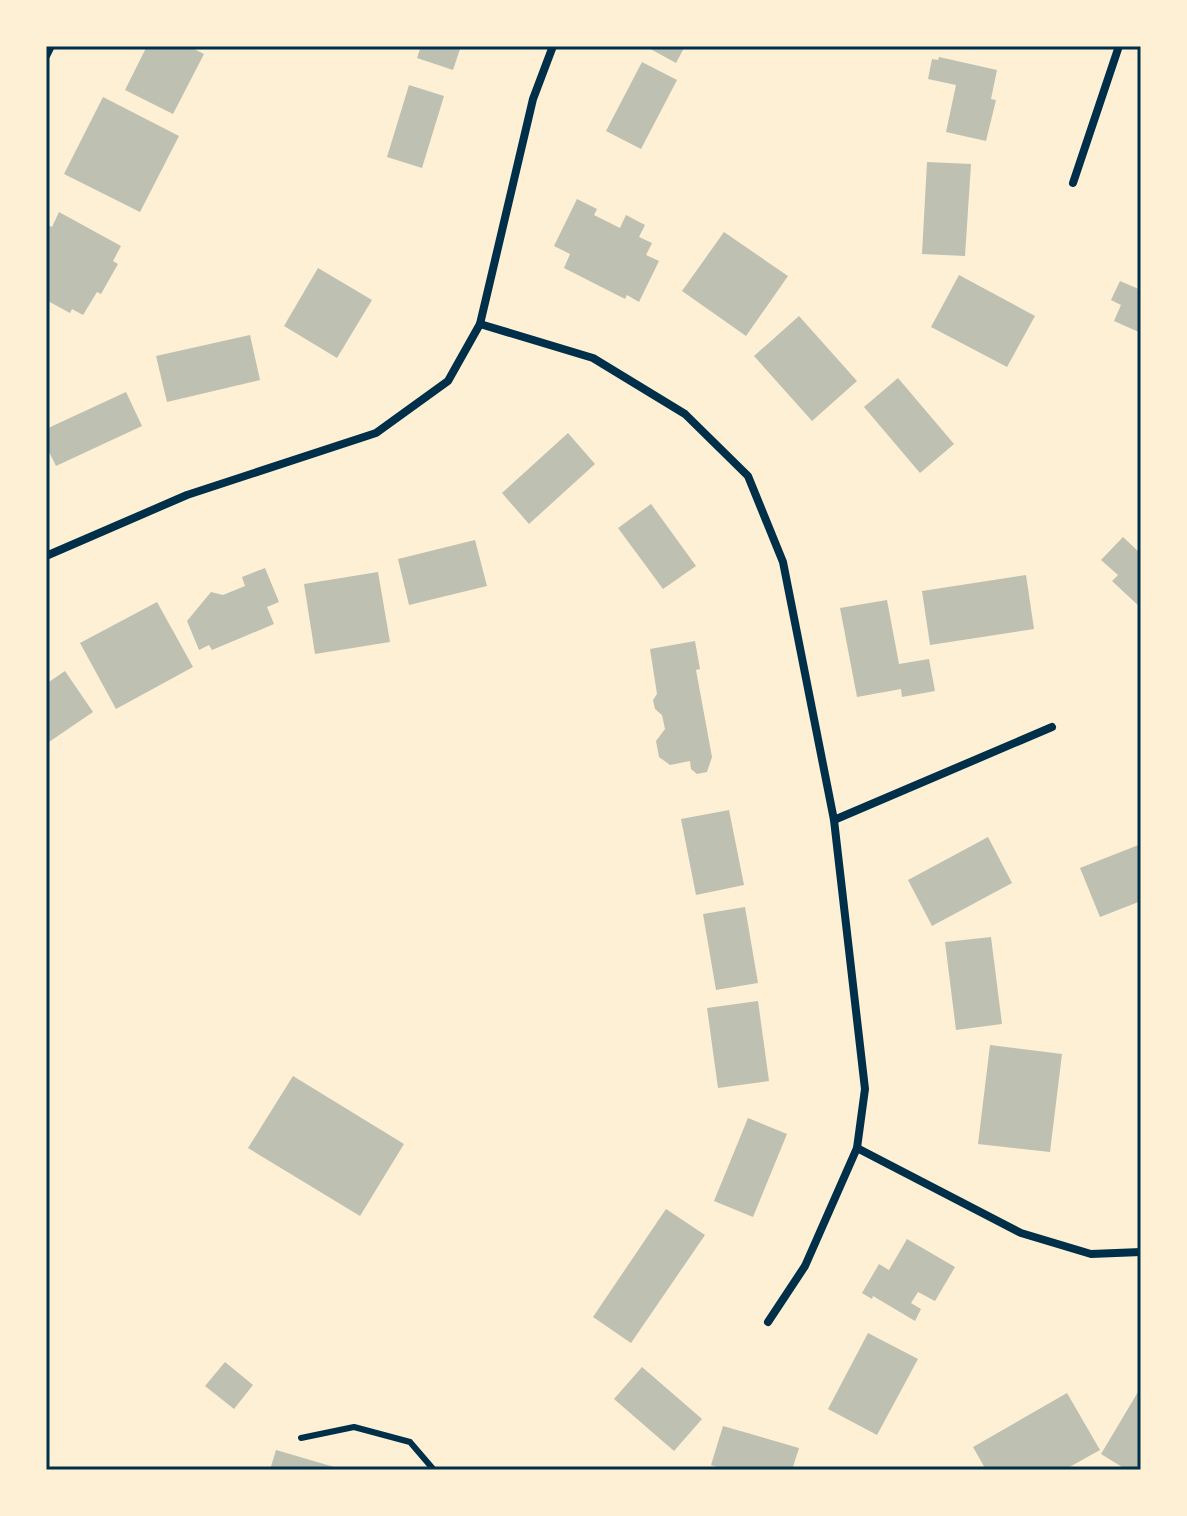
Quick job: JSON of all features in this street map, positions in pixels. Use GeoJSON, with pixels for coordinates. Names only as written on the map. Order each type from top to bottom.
{"type":"FeatureCollection","features":[{"type":"Feature","properties":{"kind":"street"},"geometry":{"type":"LineString","coordinates":[[46,56],[51,46]]}},
{"type":"Feature","properties":{"kind":"street"},"geometry":{"type":"LineString","coordinates":[[46,556],[187,495],[376,433],[448,381],[480,324],[533,99],[553,46]]}},
{"type":"Feature","properties":{"kind":"street"},"geometry":{"type":"LineString","coordinates":[[1073,183],[1119,46]]}},
{"type":"Feature","properties":{"kind":"street"},"geometry":{"type":"LineString","coordinates":[[480,324],[593,358],[685,414],[748,476],[783,562],[834,820],[865,1089],[857,1148],[805,1266],[768,1322]]}},
{"type":"Feature","properties":{"kind":"street"},"geometry":{"type":"LineString","coordinates":[[834,820],[1052,727]]}},
{"type":"Feature","properties":{"kind":"street"},"geometry":{"type":"LineString","coordinates":[[857,1148],[1021,1233],[1091,1254],[1141,1252]]}},
{"type":"Feature","properties":{"kind":"lane"},"geometry":{"type":"LineString","coordinates":[[301,1438],[354,1427],[410,1442],[434,1470]]}},
{"type":"Feature","properties":{"kind":"building"},"geometry":{"type":"Polygon","coordinates":[[[147,46],[188,46],[204,54],[173,114],[125,90],[147,46]]]}},
{"type":"Feature","properties":{"kind":"building"},"geometry":{"type":"Polygon","coordinates":[[[421,46],[461,46],[453,70],[417,58],[421,46]]]}},
{"type":"Feature","properties":{"kind":"building"},"geometry":{"type":"Polygon","coordinates":[[[645,46],[685,46],[676,63],[645,46]]]}},
{"type":"Feature","properties":{"kind":"building"},"geometry":{"type":"Polygon","coordinates":[[[939,57],[997,70],[991,99],[996,100],[986,141],[946,132],[956,85],[928,79],[932,59],[938,60],[939,57]]]}},
{"type":"Feature","properties":{"kind":"building"},"geometry":{"type":"Polygon","coordinates":[[[642,62],[677,80],[641,149],[606,131],[642,62]]]}},
{"type":"Feature","properties":{"kind":"building"},"geometry":{"type":"Polygon","coordinates":[[[409,85],[444,96],[422,168],[387,157],[409,85]]]}},
{"type":"Feature","properties":{"kind":"building"},"geometry":{"type":"Polygon","coordinates":[[[103,97],[179,136],[140,212],[64,174],[103,97]]]}},
{"type":"Feature","properties":{"kind":"building"},"geometry":{"type":"Polygon","coordinates":[[[927,162],[971,164],[965,256],[922,254],[927,162]]]}},
{"type":"Feature","properties":{"kind":"building"},"geometry":{"type":"Polygon","coordinates":[[[577,199],[597,209],[594,215],[620,228],[626,215],[645,225],[639,237],[652,243],[646,255],[659,261],[639,302],[627,295],[625,299],[564,268],[570,254],[554,246],[577,199]]]}},
{"type":"Feature","properties":{"kind":"building"},"geometry":{"type":"Polygon","coordinates":[[[59,212],[121,246],[113,261],[118,264],[101,294],[97,292],[83,315],[72,309],[70,313],[46,300],[46,229],[48,225],[52,227],[59,212]]]}},
{"type":"Feature","properties":{"kind":"building"},"geometry":{"type":"Polygon","coordinates":[[[724,232],[788,276],[746,336],[682,291],[724,232]]]}},
{"type":"Feature","properties":{"kind":"building"},"geometry":{"type":"Polygon","coordinates":[[[318,268],[372,300],[337,358],[284,326],[318,268]]]}},
{"type":"Feature","properties":{"kind":"building"},"geometry":{"type":"Polygon","coordinates":[[[959,275],[1035,316],[1007,367],[931,327],[959,275]]]}},
{"type":"Feature","properties":{"kind":"building"},"geometry":{"type":"Polygon","coordinates":[[[1120,281],[1141,290],[1141,333],[1114,321],[1121,305],[1111,300],[1120,281]]]}},
{"type":"Feature","properties":{"kind":"building"},"geometry":{"type":"Polygon","coordinates":[[[799,316],[857,381],[812,421],[754,356],[799,316]]]}},
{"type":"Feature","properties":{"kind":"building"},"geometry":{"type":"Polygon","coordinates":[[[250,335],[260,380],[167,402],[156,356],[250,335]]]}},
{"type":"Feature","properties":{"kind":"building"},"geometry":{"type":"Polygon","coordinates":[[[898,378],[954,444],[920,473],[864,407],[898,378]]]}},
{"type":"Feature","properties":{"kind":"building"},"geometry":{"type":"Polygon","coordinates":[[[126,392],[142,426],[56,466],[46,446],[46,429],[126,392]]]}},
{"type":"Feature","properties":{"kind":"building"},"geometry":{"type":"Polygon","coordinates":[[[568,433],[595,464],[529,524],[502,493],[568,433]]]}},
{"type":"Feature","properties":{"kind":"building"},"geometry":{"type":"Polygon","coordinates":[[[651,504],[696,566],[663,589],[618,528],[651,504]]]}},
{"type":"Feature","properties":{"kind":"building"},"geometry":{"type":"Polygon","coordinates":[[[1123,537],[1141,554],[1141,608],[1112,581],[1118,575],[1101,560],[1123,537]]]}},
{"type":"Feature","properties":{"kind":"building"},"geometry":{"type":"Polygon","coordinates":[[[475,540],[487,586],[409,605],[398,559],[475,540]]]}},
{"type":"Feature","properties":{"kind":"building"},"geometry":{"type":"Polygon","coordinates":[[[265,568],[279,602],[267,607],[274,624],[212,650],[209,645],[199,650],[187,621],[211,592],[223,595],[245,586],[242,577],[265,568]]]}},
{"type":"Feature","properties":{"kind":"building"},"geometry":{"type":"Polygon","coordinates":[[[378,572],[390,642],[315,654],[304,584],[378,572]]]}},
{"type":"Feature","properties":{"kind":"building"},"geometry":{"type":"Polygon","coordinates":[[[1026,575],[1034,629],[930,645],[922,591],[1026,575]]]}},
{"type":"Feature","properties":{"kind":"building"},"geometry":{"type":"Polygon","coordinates":[[[887,600],[899,664],[929,659],[935,691],[902,697],[901,689],[857,697],[840,608],[887,600]]]}},
{"type":"Feature","properties":{"kind":"building"},"geometry":{"type":"Polygon","coordinates":[[[157,602],[193,667],[116,709],[80,643],[157,602]]]}},
{"type":"Feature","properties":{"kind":"building"},"geometry":{"type":"Polygon","coordinates":[[[695,641],[700,669],[696,670],[712,757],[707,772],[697,774],[691,769],[690,761],[670,765],[659,757],[656,741],[665,729],[662,715],[655,709],[653,700],[657,694],[650,649],[695,641]]]}},
{"type":"Feature","properties":{"kind":"building"},"geometry":{"type":"Polygon","coordinates":[[[65,671],[93,712],[46,744],[46,684],[65,671]]]}},
{"type":"Feature","properties":{"kind":"building"},"geometry":{"type":"Polygon","coordinates":[[[729,810],[744,885],[696,895],[681,819],[729,810]]]}},
{"type":"Feature","properties":{"kind":"building"},"geometry":{"type":"Polygon","coordinates":[[[988,837],[1012,883],[932,926],[908,880],[988,837]]]}},
{"type":"Feature","properties":{"kind":"building"},"geometry":{"type":"Polygon","coordinates":[[[1141,844],[1141,901],[1100,917],[1080,868],[1141,844]]]}},
{"type":"Feature","properties":{"kind":"building"},"geometry":{"type":"Polygon","coordinates":[[[745,907],[758,983],[716,990],[703,914],[745,907]]]}},
{"type":"Feature","properties":{"kind":"building"},"geometry":{"type":"Polygon","coordinates":[[[991,937],[1002,1024],[956,1030],[945,942],[991,937]]]}},
{"type":"Feature","properties":{"kind":"building"},"geometry":{"type":"Polygon","coordinates":[[[758,1001],[769,1081],[718,1088],[707,1008],[758,1001]]]}},
{"type":"Feature","properties":{"kind":"building"},"geometry":{"type":"Polygon","coordinates":[[[990,1045],[1062,1054],[1050,1152],[978,1144],[990,1045]]]}},
{"type":"Feature","properties":{"kind":"building"},"geometry":{"type":"Polygon","coordinates":[[[293,1076],[404,1144],[360,1216],[248,1148],[293,1076]]]}},
{"type":"Feature","properties":{"kind":"building"},"geometry":{"type":"Polygon","coordinates":[[[748,1118],[787,1134],[753,1217],[714,1201],[748,1118]]]}},
{"type":"Feature","properties":{"kind":"building"},"geometry":{"type":"Polygon","coordinates":[[[666,1209],[705,1235],[631,1343],[593,1317],[666,1209]]]}},
{"type":"Feature","properties":{"kind":"building"},"geometry":{"type":"Polygon","coordinates":[[[907,1239],[955,1267],[935,1301],[918,1292],[911,1303],[921,1309],[915,1321],[873,1296],[872,1299],[862,1293],[879,1264],[889,1270],[907,1239]]]}},
{"type":"Feature","properties":{"kind":"building"},"geometry":{"type":"Polygon","coordinates":[[[868,1333],[918,1359],[877,1435],[828,1409],[868,1333]]]}},
{"type":"Feature","properties":{"kind":"building"},"geometry":{"type":"Polygon","coordinates":[[[225,1362],[253,1385],[234,1409],[205,1386],[225,1362]]]}},
{"type":"Feature","properties":{"kind":"building"},"geometry":{"type":"Polygon","coordinates":[[[642,1367],[702,1419],[674,1451],[614,1399],[642,1367]]]}},
{"type":"Feature","properties":{"kind":"building"},"geometry":{"type":"Polygon","coordinates":[[[1138,1392],[1141,1394],[1141,1470],[1127,1470],[1101,1454],[1138,1392]]]}},
{"type":"Feature","properties":{"kind":"building"},"geometry":{"type":"Polygon","coordinates":[[[1067,1393],[1100,1450],[1064,1470],[986,1470],[973,1447],[1067,1393]]]}},
{"type":"Feature","properties":{"kind":"building"},"geometry":{"type":"Polygon","coordinates":[[[723,1426],[799,1448],[792,1470],[726,1470],[711,1465],[723,1426]]]}},
{"type":"Feature","properties":{"kind":"building"},"geometry":{"type":"Polygon","coordinates":[[[276,1450],[341,1469],[270,1470],[276,1450]]]}}]}
